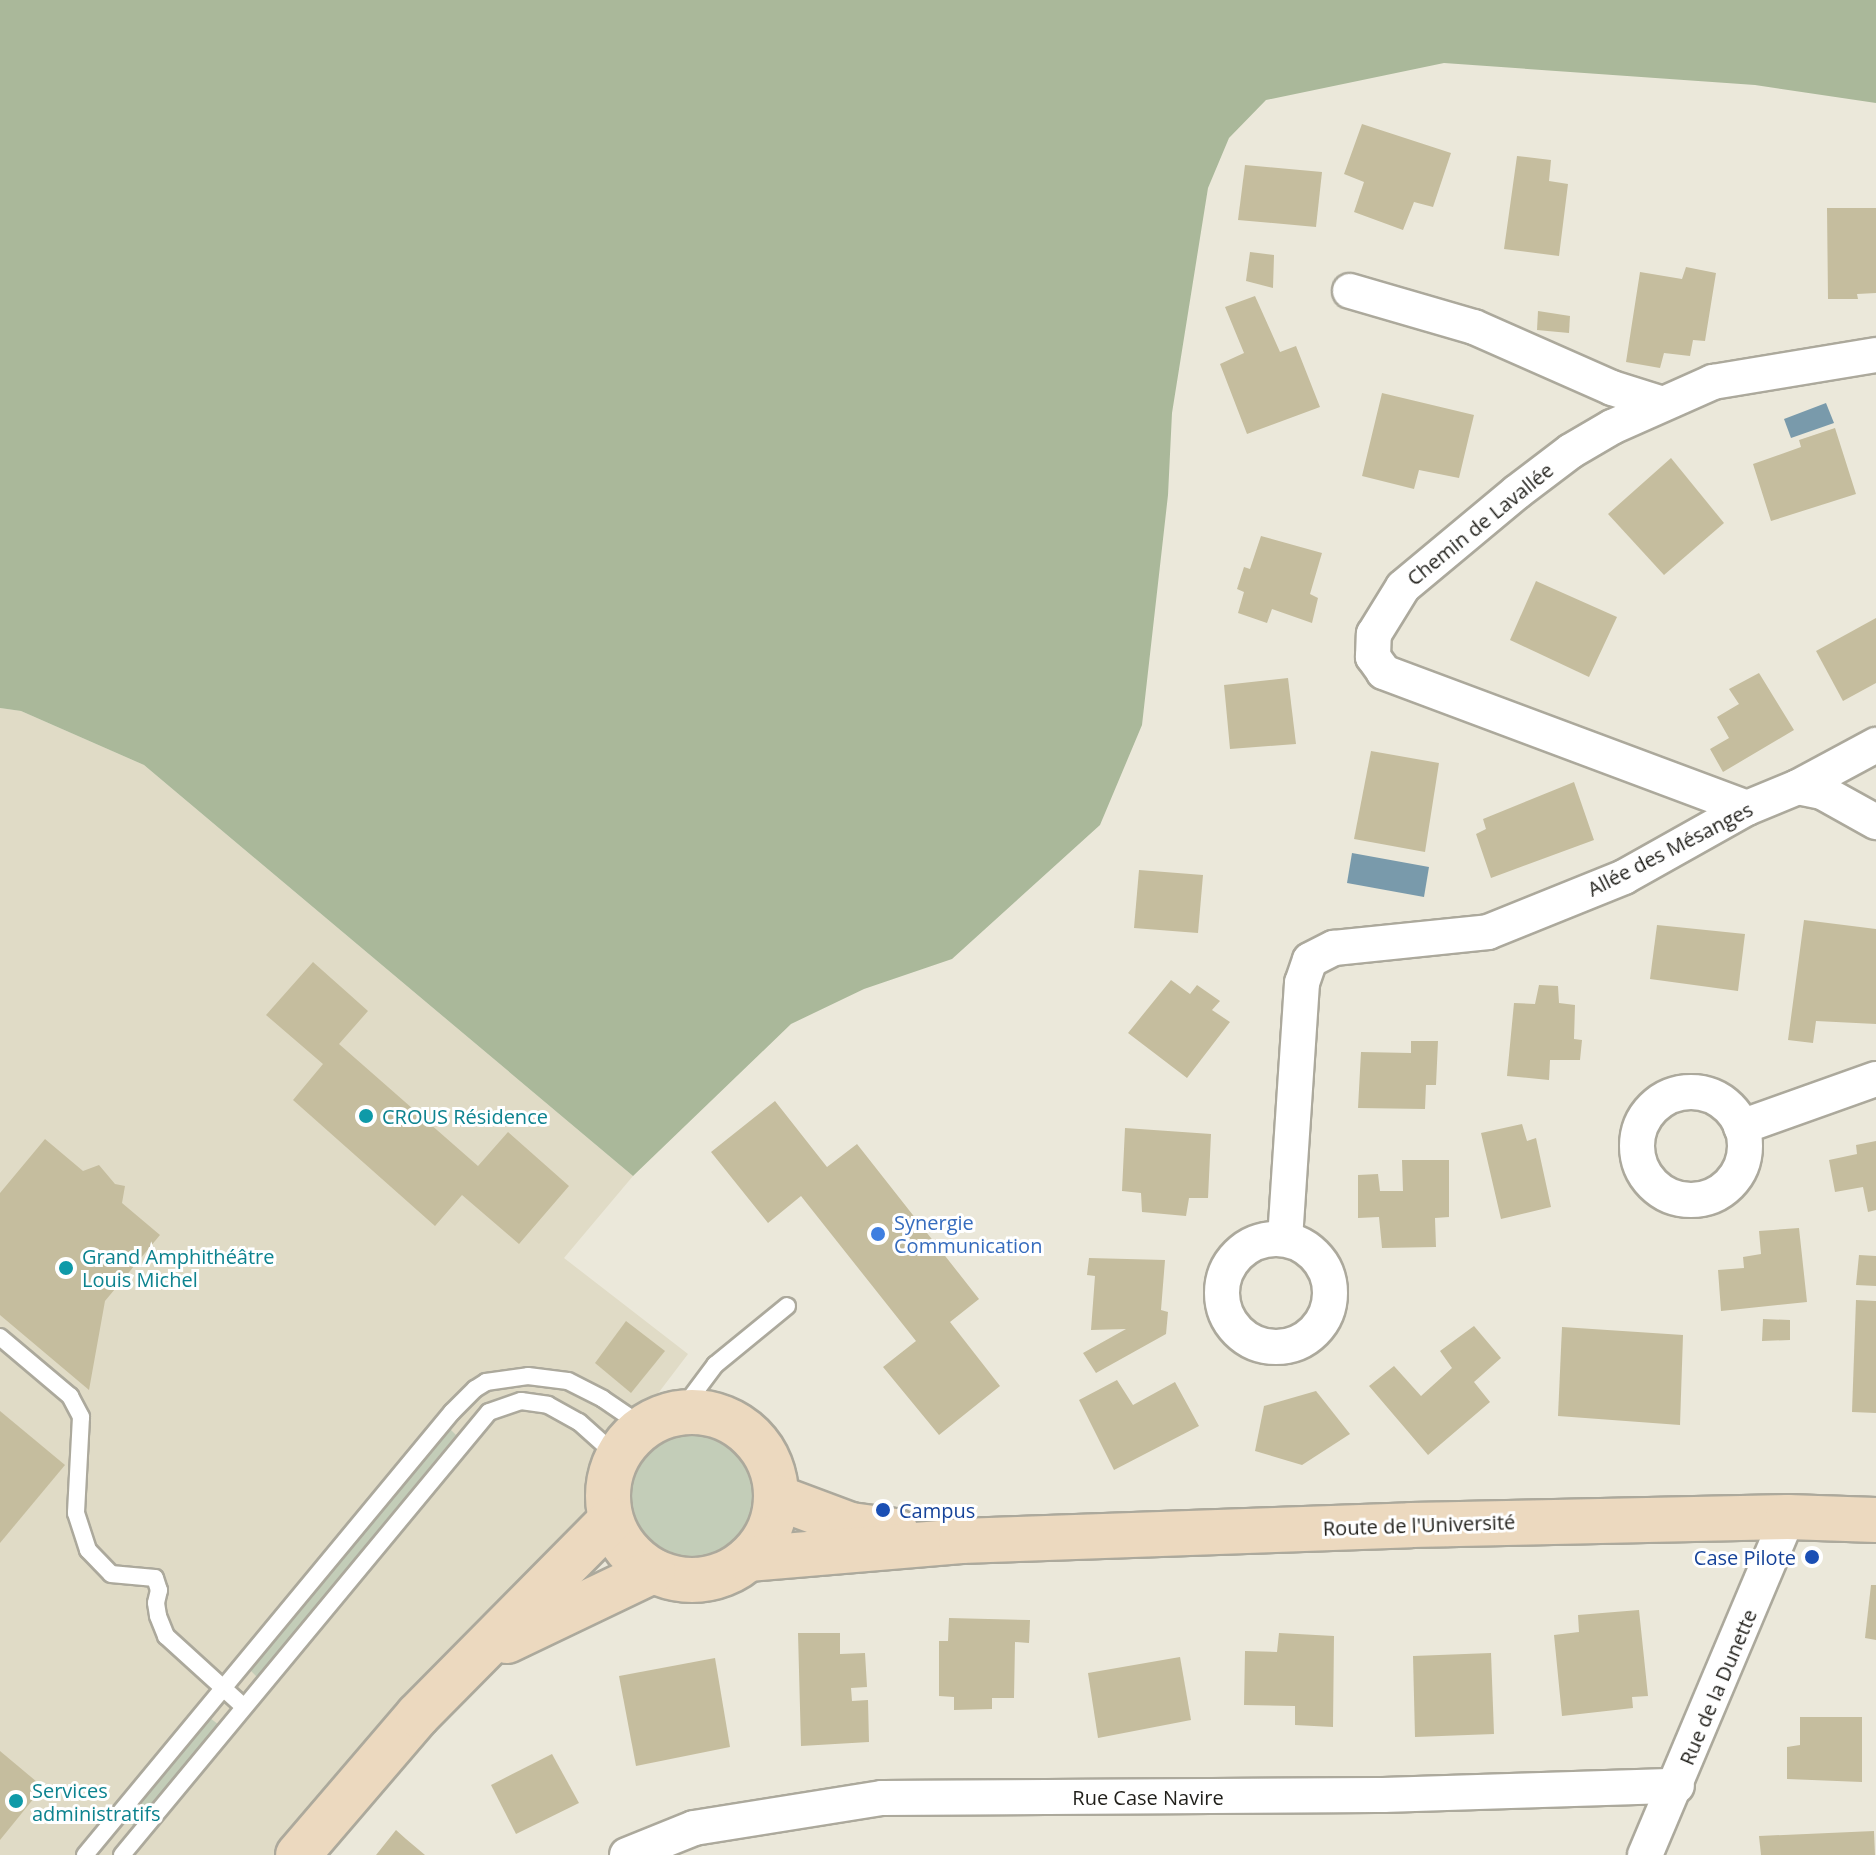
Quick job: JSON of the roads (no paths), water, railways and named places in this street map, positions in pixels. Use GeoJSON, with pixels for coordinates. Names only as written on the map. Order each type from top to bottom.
{"type":"FeatureCollection","features":[{"type":"Feature","properties":{"kind":"main road","name":"Route de l'Université"},"geometry":{"type":"LineString","coordinates":[[647,1432],[704,1413],[727,1420],[747,1433],[763,1451],[772,1472],[776,1497],[773,1520],[763,1541],[748,1559],[713,1578],[672,1578],[653,1571]]}},
{"type":"Feature","properties":{"kind":"main road"},"geometry":{"type":"LineString","coordinates":[[483,1653],[653,1571],[634,1558],[620,1541],[611,1520],[609,1477],[647,1432]]}},
{"type":"Feature","properties":{"kind":"main road","name":"Route de l'Université"},"geometry":{"type":"LineString","coordinates":[[776,1497],[851,1525],[961,1541]]}},
{"type":"Feature","properties":{"kind":"main road","name":"Route de l'Université"},"geometry":{"type":"LineString","coordinates":[[748,1559],[961,1541],[1411,1525],[1788,1517],[1876,1520]]}},
{"type":"Feature","properties":{"kind":"main road"},"geometry":{"type":"LineString","coordinates":[[298,1855],[375,1761],[611,1520]]}},
{"type":"Feature","properties":{"kind":"street"},"geometry":{"type":"LineString","coordinates":[[1350,291],[1474,327],[1612,388],[1660,403]]}},
{"type":"Feature","properties":{"kind":"street","name":"Chemin de Lavallée"},"geometry":{"type":"LineString","coordinates":[[1747,808],[1384,672],[1373,657],[1374,634],[1403,587],[1571,451],[1660,403],[1713,382],[1876,355]]}},
{"type":"Feature","properties":{"kind":"street","name":"Allée des Mésanges"},"geometry":{"type":"LineString","coordinates":[[1285,1239],[1302,983],[1310,960],[1334,948],[1488,932],[1624,877],[1747,808],[1798,787],[1876,745]]}},
{"type":"Feature","properties":{"kind":"street"},"geometry":{"type":"LineString","coordinates":[[1798,787],[1822,792],[1876,822]]}},
{"type":"Feature","properties":{"kind":"street"},"geometry":{"type":"LineString","coordinates":[[1741,1127],[1876,1079]]}},
{"type":"Feature","properties":{"kind":"street","name":"Rue de la Dunette"},"geometry":{"type":"LineString","coordinates":[[1645,1855],[1677,1786],[1788,1517]]}},
{"type":"Feature","properties":{"kind":"street","name":"Rue Case Navire"},"geometry":{"type":"LineString","coordinates":[[627,1855],[694,1828],[882,1798],[1383,1795],[1677,1786]]}},
{"type":"Feature","properties":{"kind":"lane"},"geometry":{"type":"LineString","coordinates":[[647,1432],[704,1376],[787,1306]]}},
{"type":"Feature","properties":{"kind":"lane"},"geometry":{"type":"LineString","coordinates":[[0,1337],[62,1388],[81,1417],[76,1513],[88,1550],[111,1574],[155,1578],[159,1590],[156,1603],[166,1636],[244,1707]]}},
{"type":"Feature","properties":{"kind":"lane"},"geometry":{"type":"LineString","coordinates":[[85,1855],[475,1389],[486,1382],[528,1376],[568,1381],[603,1399],[647,1432]]}},
{"type":"Feature","properties":{"kind":"lane"},"geometry":{"type":"LineString","coordinates":[[122,1855],[473,1430],[495,1408],[521,1401],[548,1405],[579,1422],[647,1432]]}},
{"type":"Feature","properties":{"kind":"water"},"geometry":{"type":"Polygon","coordinates":[[[1826,403],[1834,423],[1791,438],[1784,419],[1826,403]]]}},
{"type":"Feature","properties":{"kind":"water"},"geometry":{"type":"Polygon","coordinates":[[[1352,853],[1429,867],[1424,897],[1347,883],[1352,853]]]}},
{"type":"Feature","properties":{"kind":"place","name":"CROUS Résidence"},"geometry":{"type":"Point","coordinates":[366,1116]}},
{"type":"Feature","properties":{"kind":"place","name":"Synergie Communication"},"geometry":{"type":"Point","coordinates":[878,1234]}},
{"type":"Feature","properties":{"kind":"place","name":"Grand Amphithéâtre Louis Michel"},"geometry":{"type":"Point","coordinates":[66,1268]}},
{"type":"Feature","properties":{"kind":"place","name":"Campus"},"geometry":{"type":"Point","coordinates":[883,1510]}},
{"type":"Feature","properties":{"kind":"place","name":"Case Pilote"},"geometry":{"type":"Point","coordinates":[1812,1557]}},
{"type":"Feature","properties":{"kind":"place","name":"Services administratifs"},"geometry":{"type":"Point","coordinates":[16,1801]}}]}
